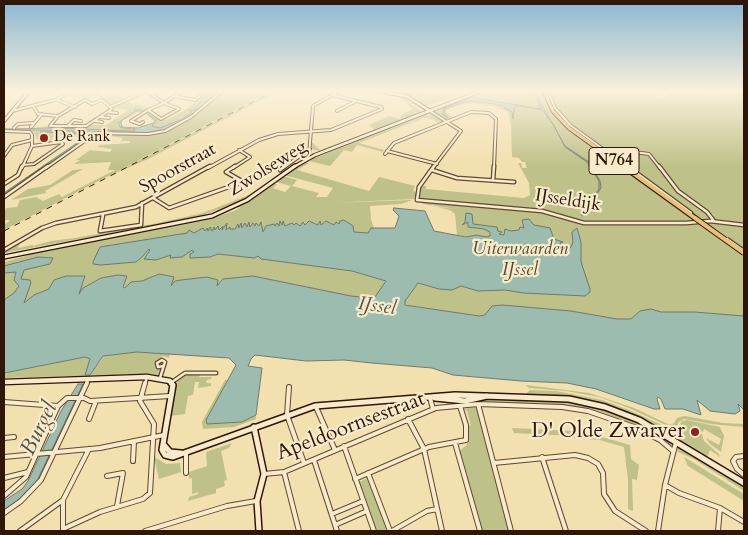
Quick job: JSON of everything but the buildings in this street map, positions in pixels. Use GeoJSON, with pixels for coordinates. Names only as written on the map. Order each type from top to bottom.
{"type":"FeatureCollection","features":[{"type":"Feature","properties":{"kind":"main road","name":"N764"},"geometry":{"type":"LineString","coordinates":[[558,116],[569,128],[744,252]]}},
{"type":"Feature","properties":{"kind":"street"},"geometry":{"type":"LineString","coordinates":[[32,126],[40,116]]}},
{"type":"Feature","properties":{"kind":"street"},"geometry":{"type":"LineString","coordinates":[[58,116],[50,126],[86,126],[101,116],[109,118]]}},
{"type":"Feature","properties":{"kind":"street"},"geometry":{"type":"LineString","coordinates":[[139,116],[131,121],[140,124],[143,122]]}},
{"type":"Feature","properties":{"kind":"street"},"geometry":{"type":"LineString","coordinates":[[4,197],[96,133],[148,134],[165,131],[192,116]]}},
{"type":"Feature","properties":{"kind":"street"},"geometry":{"type":"LineString","coordinates":[[309,154],[313,116]]}},
{"type":"Feature","properties":{"kind":"street","name":"Spoorstraat"},"geometry":{"type":"LineString","coordinates":[[4,250],[50,225],[127,210],[153,198],[239,150],[272,136],[331,130],[365,116]]}},
{"type":"Feature","properties":{"kind":"street","name":"Zwolseweg"},"geometry":{"type":"LineString","coordinates":[[4,257],[212,216],[247,200],[290,169],[316,155],[417,116]]}},
{"type":"Feature","properties":{"kind":"street"},"geometry":{"type":"LineString","coordinates":[[438,116],[461,131],[432,170],[457,178],[514,182]]}},
{"type":"Feature","properties":{"kind":"street"},"geometry":{"type":"LineString","coordinates":[[385,154],[394,143],[463,116]]}},
{"type":"Feature","properties":{"kind":"street"},"geometry":{"type":"LineString","coordinates":[[493,116],[495,117],[493,180]]}},
{"type":"Feature","properties":{"kind":"street"},"geometry":{"type":"LineString","coordinates":[[562,116],[570,125],[696,218]]}},
{"type":"Feature","properties":{"kind":"street"},"geometry":{"type":"LineString","coordinates":[[67,127],[74,120],[81,121]]}},
{"type":"Feature","properties":{"kind":"street"},"geometry":{"type":"LineString","coordinates":[[95,121],[102,122]]}},
{"type":"Feature","properties":{"kind":"street"},"geometry":{"type":"LineString","coordinates":[[14,128],[18,124],[34,123]]}},
{"type":"Feature","properties":{"kind":"street"},"geometry":{"type":"LineString","coordinates":[[4,131],[29,132],[32,134],[32,146],[22,163],[23,165],[18,175],[4,184]]}},
{"type":"Feature","properties":{"kind":"street"},"geometry":{"type":"LineString","coordinates":[[4,156],[12,144],[32,140]]}},
{"type":"Feature","properties":{"kind":"street"},"geometry":{"type":"LineString","coordinates":[[23,165],[34,164],[63,144],[61,142],[32,146]]}},
{"type":"Feature","properties":{"kind":"street"},"geometry":{"type":"LineString","coordinates":[[280,170],[310,149]]}},
{"type":"Feature","properties":{"kind":"street"},"geometry":{"type":"LineString","coordinates":[[153,198],[169,208],[240,183],[240,180],[226,172],[250,157],[239,150]]}},
{"type":"Feature","properties":{"kind":"street"},"geometry":{"type":"LineString","coordinates":[[387,151],[437,164]]}},
{"type":"Feature","properties":{"kind":"street"},"geometry":{"type":"LineString","coordinates":[[634,152],[649,154],[678,191],[707,212],[714,221]]}},
{"type":"Feature","properties":{"kind":"street","name":"IJsseldijk"},"geometry":{"type":"LineString","coordinates":[[432,170],[419,187],[417,200],[542,211],[584,223],[686,223],[714,221],[744,225]]}},
{"type":"Feature","properties":{"kind":"street"},"geometry":{"type":"LineString","coordinates":[[103,215],[100,231],[141,225],[142,203]]}},
{"type":"Feature","properties":{"kind":"street"},"geometry":{"type":"LineString","coordinates":[[160,378],[163,366]]}},
{"type":"Feature","properties":{"kind":"street"},"geometry":{"type":"LineString","coordinates":[[216,373],[185,373],[172,382],[162,450],[167,456],[175,457],[315,406],[432,398],[465,401],[492,396],[548,397],[587,402],[639,420],[677,441],[744,483]]}},
{"type":"Feature","properties":{"kind":"street"},"geometry":{"type":"LineString","coordinates":[[89,450],[69,485],[63,500],[63,530],[118,506],[143,499],[150,494],[154,424],[140,401],[147,377]]}},
{"type":"Feature","properties":{"kind":"street"},"geometry":{"type":"LineString","coordinates":[[4,382],[147,377],[160,378],[172,382]]}},
{"type":"Feature","properties":{"kind":"street"},"geometry":{"type":"LineString","coordinates":[[4,513],[34,490],[41,480],[88,380]]}},
{"type":"Feature","properties":{"kind":"street"},"geometry":{"type":"LineString","coordinates":[[289,387],[287,415],[304,464]]}},
{"type":"Feature","properties":{"kind":"street"},"geometry":{"type":"LineString","coordinates":[[4,496],[19,485],[28,472],[39,455],[58,406],[68,398],[96,401],[170,396]]}},
{"type":"Feature","properties":{"kind":"street"},"geometry":{"type":"LineString","coordinates":[[432,398],[432,409]]}},
{"type":"Feature","properties":{"kind":"street"},"geometry":{"type":"LineString","coordinates":[[89,419],[96,401]]}},
{"type":"Feature","properties":{"kind":"street"},"geometry":{"type":"LineString","coordinates":[[4,402],[58,406]]}},
{"type":"Feature","properties":{"kind":"street"},"geometry":{"type":"LineString","coordinates":[[478,404],[511,531]]}},
{"type":"Feature","properties":{"kind":"street","name":"Apeldoornsestraat"},"geometry":{"type":"LineString","coordinates":[[264,474],[284,472],[432,409],[478,404],[562,407],[588,411],[634,427],[660,440],[673,451]]}},
{"type":"Feature","properties":{"kind":"street"},"geometry":{"type":"LineString","coordinates":[[315,406],[335,450]]}},
{"type":"Feature","properties":{"kind":"street"},"geometry":{"type":"LineString","coordinates":[[355,479],[424,449],[466,440],[466,425],[460,406]]}},
{"type":"Feature","properties":{"kind":"street"},"geometry":{"type":"LineString","coordinates":[[408,419],[424,449],[442,531]]}},
{"type":"Feature","properties":{"kind":"street"},"geometry":{"type":"LineString","coordinates":[[254,427],[264,474],[257,501],[259,531]]}},
{"type":"Feature","properties":{"kind":"street"},"geometry":{"type":"LineString","coordinates":[[4,457],[89,450],[164,435]]}},
{"type":"Feature","properties":{"kind":"street"},"geometry":{"type":"LineString","coordinates":[[4,438],[14,436]]}},
{"type":"Feature","properties":{"kind":"street"},"geometry":{"type":"LineString","coordinates":[[133,461],[134,441]]}},
{"type":"Feature","properties":{"kind":"street"},"geometry":{"type":"LineString","coordinates":[[658,531],[665,485],[677,441]]}},
{"type":"Feature","properties":{"kind":"street"},"geometry":{"type":"LineString","coordinates":[[455,443],[480,531]]}},
{"type":"Feature","properties":{"kind":"street"},"geometry":{"type":"LineString","coordinates":[[344,446],[374,531]]}},
{"type":"Feature","properties":{"kind":"street"},"geometry":{"type":"LineString","coordinates":[[185,452],[186,473]]}},
{"type":"Feature","properties":{"kind":"street"},"geometry":{"type":"LineString","coordinates":[[494,463],[542,457],[581,456],[598,464],[603,473],[604,494],[615,511],[646,531]]}},
{"type":"Feature","properties":{"kind":"street"},"geometry":{"type":"LineString","coordinates":[[744,456],[736,457],[733,460],[737,469],[744,475]]}},
{"type":"Feature","properties":{"kind":"street"},"geometry":{"type":"LineString","coordinates":[[542,457],[566,531]]}},
{"type":"Feature","properties":{"kind":"street"},"geometry":{"type":"LineString","coordinates":[[314,460],[337,531]]}},
{"type":"Feature","properties":{"kind":"street"},"geometry":{"type":"LineString","coordinates":[[4,478],[28,472]]}},
{"type":"Feature","properties":{"kind":"street"},"geometry":{"type":"LineString","coordinates":[[284,472],[299,531]]}},
{"type":"Feature","properties":{"kind":"street"},"geometry":{"type":"LineString","coordinates":[[107,476],[123,473],[118,506]]}},
{"type":"Feature","properties":{"kind":"street"},"geometry":{"type":"LineString","coordinates":[[368,473],[391,531],[436,508]]}},
{"type":"Feature","properties":{"kind":"street"},"geometry":{"type":"LineString","coordinates":[[665,485],[679,493],[720,508],[744,522]]}},
{"type":"Feature","properties":{"kind":"street"},"geometry":{"type":"LineString","coordinates":[[20,531],[63,500]]}},
{"type":"Feature","properties":{"kind":"street"},"geometry":{"type":"LineString","coordinates":[[332,514],[363,500]]}},
{"type":"Feature","properties":{"kind":"street"},"geometry":{"type":"LineString","coordinates":[[145,531],[227,506],[257,501]]}},
{"type":"Feature","properties":{"kind":"street"},"geometry":{"type":"LineString","coordinates":[[718,531],[720,508]]}},
{"type":"Feature","properties":{"kind":"street"},"geometry":{"type":"LineString","coordinates":[[335,525],[367,511]]}},
{"type":"Feature","properties":{"kind":"green space"},"geometry":{"type":"Polygon","coordinates":[[[119,116],[128,116],[118,123],[121,128],[135,130],[27,129],[48,126],[106,125],[119,116]]]}},
{"type":"Feature","properties":{"kind":"green space"},"geometry":{"type":"Polygon","coordinates":[[[150,116],[157,116],[166,120],[174,116],[187,116],[160,128],[152,126],[157,120],[150,116]]]}},
{"type":"Feature","properties":{"kind":"green space"},"geometry":{"type":"Polygon","coordinates":[[[188,116],[224,116],[4,230],[4,225],[9,221],[4,220],[6,208],[17,207],[20,200],[36,197],[43,201],[59,194],[62,197],[115,170],[108,170],[111,162],[74,164],[80,160],[76,160],[90,150],[110,152],[112,149],[97,147],[100,145],[130,143],[130,141],[121,141],[123,138],[99,132],[152,133],[178,124],[188,116]]]}},
{"type":"Feature","properties":{"kind":"green space"},"geometry":{"type":"Polygon","coordinates":[[[226,116],[231,116],[150,158],[105,178],[226,116]]]}},
{"type":"Feature","properties":{"kind":"green space"},"geometry":{"type":"Polygon","coordinates":[[[389,116],[401,119],[400,116],[412,116],[319,151],[311,149],[312,142],[320,150],[369,132],[374,129],[369,125],[389,116]]]}},
{"type":"Feature","properties":{"kind":"green space"},"geometry":{"type":"Polygon","coordinates":[[[419,116],[431,116],[442,120],[442,123],[439,124],[432,119],[424,118],[359,143],[384,150],[383,152],[357,145],[352,152],[344,150],[330,166],[309,161],[321,153],[390,126],[419,116]]]}},
{"type":"Feature","properties":{"kind":"green space"},"geometry":{"type":"Polygon","coordinates":[[[441,116],[451,116],[454,118],[450,119],[441,116]]]}},
{"type":"Feature","properties":{"kind":"green space"},"geometry":{"type":"Polygon","coordinates":[[[509,116],[513,116],[513,118],[513,116],[547,116],[565,147],[587,162],[599,181],[599,189],[587,205],[583,216],[601,188],[600,181],[589,162],[565,146],[555,125],[548,116],[557,116],[568,128],[697,222],[584,222],[545,211],[421,199],[419,197],[421,186],[426,186],[426,189],[524,198],[530,195],[529,183],[518,163],[521,163],[522,168],[527,168],[525,162],[522,162],[519,158],[512,157],[509,116]]]}},
{"type":"Feature","properties":{"kind":"green space"},"geometry":{"type":"Polygon","coordinates":[[[562,116],[744,116],[744,224],[715,221],[713,215],[681,193],[650,152],[608,152],[562,116]]]}},
{"type":"Feature","properties":{"kind":"green space"},"geometry":{"type":"Polygon","coordinates":[[[4,130],[93,132],[82,139],[71,135],[55,135],[50,142],[44,143],[48,135],[41,135],[37,140],[34,133],[29,131],[4,130]]]}},
{"type":"Feature","properties":{"kind":"green space"},"geometry":{"type":"Polygon","coordinates":[[[609,153],[648,153],[677,191],[707,212],[711,220],[704,221],[696,216],[609,153]]]}},
{"type":"Feature","properties":{"kind":"green space","name":"Uiterwaarden IJssel"},"geometry":{"type":"Polygon","coordinates":[[[304,162],[309,163],[297,170],[369,191],[379,177],[415,186],[413,190],[417,193],[414,199],[330,203],[412,200],[401,204],[370,206],[374,228],[371,228],[369,233],[468,237],[457,235],[455,214],[450,210],[437,207],[456,209],[423,204],[421,201],[542,212],[583,223],[689,225],[699,223],[744,255],[744,326],[481,319],[373,298],[218,286],[126,287],[4,306],[4,262],[40,252],[208,220],[236,210],[241,207],[236,208],[271,184],[277,184],[273,188],[285,192],[291,186],[276,182],[283,176],[297,180],[292,186],[319,193],[316,197],[327,197],[333,188],[284,175],[304,162]]]}},
{"type":"Feature","properties":{"kind":"green space"},"geometry":{"type":"Polygon","coordinates":[[[83,169],[45,191],[46,193],[11,200],[28,189],[50,185],[73,170],[83,169]]]}},
{"type":"Feature","properties":{"kind":"green space"},"geometry":{"type":"Polygon","coordinates":[[[262,186],[250,196],[237,203],[197,217],[4,253],[20,242],[18,248],[97,234],[98,232],[153,224],[203,213],[249,195],[262,186]]]}},
{"type":"Feature","properties":{"kind":"green space"},"geometry":{"type":"Polygon","coordinates":[[[705,222],[744,226],[744,249],[722,233],[705,222]]]}},
{"type":"Feature","properties":{"kind":"green space"},"geometry":{"type":"Polygon","coordinates":[[[137,352],[170,353],[169,358],[163,356],[155,361],[156,367],[161,368],[159,376],[151,374],[4,378],[4,373],[85,357],[90,359],[88,367],[90,375],[104,356],[137,352]]]}},
{"type":"Feature","properties":{"kind":"green space"},"geometry":{"type":"Polygon","coordinates":[[[186,374],[200,374],[199,377],[212,377],[206,383],[211,383],[211,386],[198,388],[199,382],[195,382],[193,395],[188,396],[185,414],[170,416],[177,381],[186,374]]]}},
{"type":"Feature","properties":{"kind":"green space"},"geometry":{"type":"Polygon","coordinates":[[[225,380],[228,380],[206,420],[242,422],[256,415],[256,419],[234,427],[203,429],[202,422],[225,380]]]}},
{"type":"Feature","properties":{"kind":"green space"},"geometry":{"type":"Polygon","coordinates":[[[526,385],[589,393],[634,408],[670,425],[677,418],[685,416],[723,423],[744,424],[744,427],[684,419],[675,428],[672,428],[629,408],[599,397],[566,391],[529,388],[526,385]]]}},
{"type":"Feature","properties":{"kind":"green space"},"geometry":{"type":"Polygon","coordinates":[[[530,390],[556,391],[602,400],[671,429],[676,429],[682,421],[687,420],[720,427],[724,436],[721,452],[710,444],[706,438],[719,445],[721,439],[704,429],[703,432],[695,429],[691,430],[695,435],[702,434],[704,441],[720,457],[710,450],[707,458],[652,425],[608,406],[571,397],[526,394],[530,390]]]}},
{"type":"Feature","properties":{"kind":"green space"},"geometry":{"type":"Polygon","coordinates":[[[559,399],[605,409],[647,426],[671,442],[672,446],[632,424],[591,410],[557,404],[474,402],[474,400],[559,399]]]}},
{"type":"Feature","properties":{"kind":"green space"},"geometry":{"type":"Polygon","coordinates":[[[476,407],[509,531],[481,531],[459,451],[467,445],[468,425],[471,426],[467,411],[463,409],[476,407]]]}},
{"type":"Feature","properties":{"kind":"green space"},"geometry":{"type":"Polygon","coordinates":[[[512,428],[574,431],[630,445],[631,459],[639,465],[637,480],[632,479],[633,511],[628,509],[628,480],[624,447],[600,440],[574,438],[573,436],[514,433],[512,428]]]}},
{"type":"Feature","properties":{"kind":"green space"},"geometry":{"type":"Polygon","coordinates":[[[232,443],[229,448],[221,451],[227,480],[224,481],[225,486],[216,489],[216,493],[188,501],[189,497],[198,494],[198,492],[192,494],[192,478],[189,479],[189,472],[207,466],[206,452],[232,443]]]}},
{"type":"Feature","properties":{"kind":"green space"},"geometry":{"type":"Polygon","coordinates":[[[680,447],[744,485],[744,491],[694,459],[678,452],[677,448],[680,447]]]}},
{"type":"Feature","properties":{"kind":"green space"},"geometry":{"type":"Polygon","coordinates":[[[154,457],[166,464],[180,463],[181,472],[159,479],[154,457]]]}},
{"type":"Feature","properties":{"kind":"green space"},"geometry":{"type":"Polygon","coordinates":[[[684,457],[744,494],[744,501],[688,466],[684,457]]]}},
{"type":"Feature","properties":{"kind":"green space"},"geometry":{"type":"Polygon","coordinates":[[[368,478],[387,529],[383,531],[377,531],[359,482],[368,478]]]}},
{"type":"Feature","properties":{"kind":"water"},"geometry":{"type":"Polygon","coordinates":[[[128,116],[129,116],[121,121],[122,127],[138,128],[153,123],[155,121],[151,116],[157,120],[152,126],[160,128],[190,116],[163,131],[149,133],[96,132],[4,195],[4,193],[90,134],[40,132],[93,132],[4,129],[52,128],[134,131],[135,129],[121,128],[118,123],[128,116]]]}},
{"type":"Feature","properties":{"kind":"water"},"geometry":{"type":"Polygon","coordinates":[[[561,138],[565,146],[589,162],[600,181],[601,188],[583,216],[581,215],[583,210],[599,189],[599,181],[587,162],[565,147],[561,138]]]}},
{"type":"Feature","properties":{"kind":"water","name":"IJssel"},"geometry":{"type":"Polygon","coordinates":[[[394,208],[425,211],[434,231],[466,237],[477,235],[486,237],[490,236],[490,232],[484,229],[468,227],[468,222],[462,225],[465,222],[466,213],[472,214],[473,224],[497,227],[498,231],[502,232],[499,234],[504,235],[505,229],[511,231],[519,230],[520,227],[524,228],[522,220],[529,219],[534,225],[550,228],[554,239],[563,242],[560,243],[561,246],[569,248],[573,242],[572,232],[577,228],[581,242],[581,262],[590,289],[590,292],[585,296],[523,293],[505,290],[478,291],[461,286],[452,290],[439,289],[418,283],[405,301],[405,305],[479,316],[485,315],[492,306],[502,305],[571,311],[617,319],[631,319],[640,311],[651,309],[661,312],[694,312],[744,316],[744,410],[738,404],[740,411],[735,414],[710,411],[697,400],[701,415],[683,409],[665,409],[661,399],[658,397],[660,409],[654,409],[596,389],[567,383],[453,375],[432,368],[344,360],[306,361],[255,355],[248,366],[262,368],[256,415],[242,422],[207,424],[206,420],[236,365],[229,358],[137,352],[103,356],[90,375],[85,375],[90,359],[85,357],[4,373],[4,300],[14,293],[19,286],[14,280],[16,272],[4,273],[4,266],[38,257],[53,258],[50,264],[24,270],[21,279],[30,280],[31,283],[24,303],[34,295],[49,289],[54,280],[66,276],[85,276],[79,294],[83,288],[101,278],[118,275],[127,276],[123,287],[125,288],[131,282],[142,281],[159,274],[174,277],[171,286],[175,281],[207,277],[218,280],[217,286],[223,279],[253,276],[351,296],[370,298],[375,297],[386,281],[352,271],[261,259],[258,256],[254,258],[218,254],[210,257],[190,258],[190,254],[194,252],[192,250],[182,257],[170,258],[171,255],[156,260],[144,259],[149,249],[136,262],[101,265],[93,264],[93,262],[100,247],[187,233],[189,230],[194,233],[203,228],[205,231],[207,228],[208,231],[210,227],[212,231],[214,227],[215,230],[218,226],[219,230],[223,226],[222,230],[227,223],[226,230],[230,227],[230,229],[235,229],[238,224],[239,228],[241,223],[242,228],[245,223],[247,227],[249,222],[250,227],[253,223],[255,226],[256,223],[259,226],[261,222],[263,232],[266,226],[274,224],[275,226],[277,223],[279,226],[280,221],[282,225],[283,221],[285,226],[296,223],[300,226],[303,222],[305,225],[309,221],[318,225],[320,221],[321,225],[326,221],[334,225],[336,222],[339,224],[340,221],[344,220],[353,226],[354,232],[368,233],[371,228],[395,228],[399,216],[393,210],[394,208]]]}},
{"type":"Feature","properties":{"kind":"water"},"geometry":{"type":"Polygon","coordinates":[[[78,384],[83,384],[37,481],[21,499],[4,511],[4,501],[22,489],[28,481],[61,411],[78,384]]]}},
{"type":"Feature","properties":{"kind":"railway"},"geometry":{"type":"LineString","coordinates":[[4,231],[226,116]]}},
{"type":"Feature","properties":{"kind":"place","name":"De Rank"},"geometry":{"type":"Point","coordinates":[44,138]}},
{"type":"Feature","properties":{"kind":"place","name":"D' Olde Zwarver"},"geometry":{"type":"Point","coordinates":[695,432]}},
{"type":"Feature","properties":{"kind":"water label","name":"Burgel"},"geometry":{"type":"Point","coordinates":[40,429]}}]}
